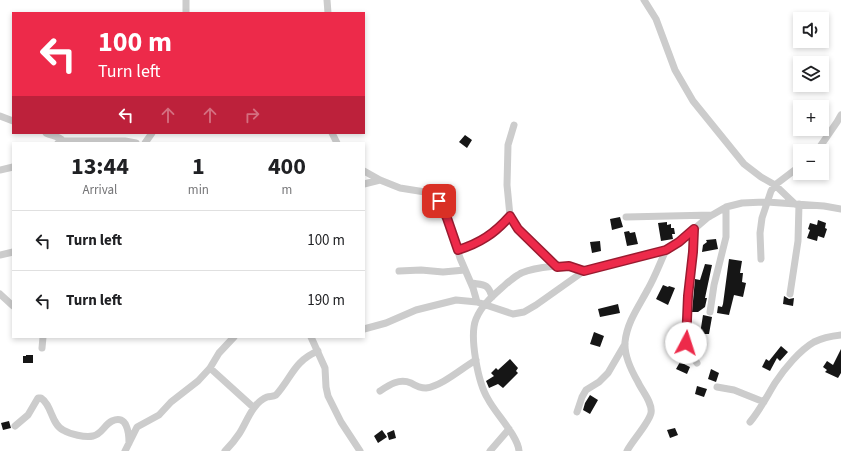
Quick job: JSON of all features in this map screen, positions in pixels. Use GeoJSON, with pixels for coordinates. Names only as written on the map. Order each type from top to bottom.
{"type":"FeatureCollection","features":[{"type":"Feature","properties":{"kind":"street"},"geometry":{"type":"LineString","coordinates":[[186,0],[186,12]]}},
{"type":"Feature","properties":{"kind":"street"},"geometry":{"type":"LineString","coordinates":[[327,0],[328,12]]}},
{"type":"Feature","properties":{"kind":"street"},"geometry":{"type":"LineString","coordinates":[[644,0],[656,19],[675,70],[693,101],[744,164],[760,177],[775,185],[797,204],[798,241],[790,294]]}},
{"type":"Feature","properties":{"kind":"street"},"geometry":{"type":"LineString","coordinates":[[822,144],[841,115]]}},
{"type":"Feature","properties":{"kind":"street"},"geometry":{"type":"LineString","coordinates":[[0,116],[12,121]]}},
{"type":"Feature","properties":{"kind":"street"},"geometry":{"type":"LineString","coordinates":[[514,125],[508,144],[507,185],[510,216],[518,229],[557,267]]}},
{"type":"Feature","properties":{"kind":"street"},"geometry":{"type":"LineString","coordinates":[[48,134],[60,138],[61,142],[130,142]]}},
{"type":"Feature","properties":{"kind":"street"},"geometry":{"type":"LineString","coordinates":[[0,170],[12,167]]}},
{"type":"Feature","properties":{"kind":"street"},"geometry":{"type":"LineString","coordinates":[[761,259],[760,232],[762,218],[771,191],[775,185],[793,171]]}},
{"type":"Feature","properties":{"kind":"street"},"geometry":{"type":"LineString","coordinates":[[365,172],[380,180],[400,188],[431,194],[439,201],[447,218],[465,270],[481,303]]}},
{"type":"Feature","properties":{"kind":"street"},"geometry":{"type":"LineString","coordinates":[[365,184],[380,180]]}},
{"type":"Feature","properties":{"kind":"street"},"geometry":{"type":"LineString","coordinates":[[365,328],[386,323],[416,310],[444,302],[460,300],[481,303],[513,314],[524,312],[584,271],[666,250],[679,242],[712,215],[726,207],[742,203],[767,202],[824,206],[841,209]]}},
{"type":"Feature","properties":{"kind":"street"},"geometry":{"type":"LineString","coordinates":[[710,312],[714,284],[726,237],[726,207]]}},
{"type":"Feature","properties":{"kind":"street"},"geometry":{"type":"LineString","coordinates":[[626,217],[712,215]]}},
{"type":"Feature","properties":{"kind":"street"},"geometry":{"type":"LineString","coordinates":[[458,250],[489,236],[510,216]]}},
{"type":"Feature","properties":{"kind":"street"},"geometry":{"type":"LineString","coordinates":[[694,229],[688,296],[686,343],[697,364]]}},
{"type":"Feature","properties":{"kind":"street"},"geometry":{"type":"LineString","coordinates":[[577,412],[586,390],[605,377],[625,344],[629,325],[651,284],[666,250]]}},
{"type":"Feature","properties":{"kind":"street"},"geometry":{"type":"LineString","coordinates":[[0,255],[12,252]]}},
{"type":"Feature","properties":{"kind":"street"},"geometry":{"type":"LineString","coordinates":[[519,451],[519,447],[508,429],[487,399],[482,385],[476,360],[474,342],[476,318],[481,303],[492,297],[518,274],[528,270],[569,266],[584,271]]}},
{"type":"Feature","properties":{"kind":"street"},"geometry":{"type":"LineString","coordinates":[[399,271],[421,270],[443,272],[465,270]]}},
{"type":"Feature","properties":{"kind":"street"},"geometry":{"type":"LineString","coordinates":[[471,283],[485,285],[489,289],[492,297]]}},
{"type":"Feature","properties":{"kind":"street"},"geometry":{"type":"LineString","coordinates":[[0,294],[12,305]]}},
{"type":"Feature","properties":{"kind":"street"},"geometry":{"type":"LineString","coordinates":[[750,422],[776,381],[803,350],[815,342],[828,337],[841,335]]}},
{"type":"Feature","properties":{"kind":"street"},"geometry":{"type":"LineString","coordinates":[[42,348],[43,338]]}},
{"type":"Feature","properties":{"kind":"street"},"geometry":{"type":"LineString","coordinates":[[312,338],[325,368],[328,396],[341,422],[360,451]]}},
{"type":"Feature","properties":{"kind":"street"},"geometry":{"type":"LineString","coordinates":[[125,451],[137,427],[159,415],[172,402],[198,381],[210,368],[227,340]]}},
{"type":"Feature","properties":{"kind":"street"},"geometry":{"type":"LineString","coordinates":[[625,344],[629,365],[652,411],[649,418],[626,451]]}},
{"type":"Feature","properties":{"kind":"street"},"geometry":{"type":"LineString","coordinates":[[225,451],[240,432],[254,408],[268,396],[272,397],[276,395],[299,362],[318,351]]}},
{"type":"Feature","properties":{"kind":"street"},"geometry":{"type":"LineString","coordinates":[[380,391],[395,382],[402,381],[426,388],[436,385],[476,360]]}},
{"type":"Feature","properties":{"kind":"street"},"geometry":{"type":"LineString","coordinates":[[210,368],[254,408]]}},
{"type":"Feature","properties":{"kind":"street"},"geometry":{"type":"LineString","coordinates":[[717,387],[734,390],[764,402]]}},
{"type":"Feature","properties":{"kind":"street"},"geometry":{"type":"LineString","coordinates":[[15,426],[28,415],[38,398],[41,398],[47,403],[61,429],[85,436],[92,436],[102,432],[112,421],[120,420],[123,421],[128,428],[129,442]]}},
{"type":"Feature","properties":{"kind":"street"},"geometry":{"type":"LineString","coordinates":[[490,451],[508,429]]}},
{"type":"Feature","properties":{"kind":"building"},"geometry":{"type":"Polygon","coordinates":[[[465,135],[472,140],[467,148],[459,142],[465,135]]]}},
{"type":"Feature","properties":{"kind":"building"},"geometry":{"type":"Polygon","coordinates":[[[620,217],[623,227],[612,230],[610,219],[620,217]]]}},
{"type":"Feature","properties":{"kind":"building"},"geometry":{"type":"Polygon","coordinates":[[[818,220],[826,223],[825,228],[827,229],[824,238],[818,236],[817,241],[807,238],[810,230],[808,229],[810,223],[817,225],[818,220]]]}},
{"type":"Feature","properties":{"kind":"building"},"geometry":{"type":"Polygon","coordinates":[[[667,222],[667,225],[671,224],[671,228],[674,228],[675,234],[672,234],[673,239],[661,241],[658,223],[667,222]]]}},
{"type":"Feature","properties":{"kind":"building"},"geometry":{"type":"Polygon","coordinates":[[[629,231],[630,233],[635,232],[638,244],[627,246],[624,232],[629,231]]]}},
{"type":"Feature","properties":{"kind":"building"},"geometry":{"type":"Polygon","coordinates":[[[716,239],[718,249],[702,252],[703,245],[707,242],[706,240],[716,239]]]}},
{"type":"Feature","properties":{"kind":"building"},"geometry":{"type":"Polygon","coordinates":[[[600,241],[601,251],[592,253],[590,242],[600,241]]]}},
{"type":"Feature","properties":{"kind":"building"},"geometry":{"type":"Polygon","coordinates":[[[729,259],[742,261],[740,273],[743,273],[742,282],[746,283],[743,297],[734,295],[729,315],[717,313],[718,306],[722,307],[723,304],[729,259]]]}},
{"type":"Feature","properties":{"kind":"building"},"geometry":{"type":"Polygon","coordinates":[[[705,264],[712,265],[705,298],[707,298],[705,307],[698,312],[692,312],[695,279],[700,280],[705,264]]]}},
{"type":"Feature","properties":{"kind":"building"},"geometry":{"type":"Polygon","coordinates":[[[663,285],[675,288],[668,305],[656,299],[663,285]]]}},
{"type":"Feature","properties":{"kind":"building"},"geometry":{"type":"Polygon","coordinates":[[[784,296],[789,299],[794,298],[793,306],[783,304],[784,296]]]}},
{"type":"Feature","properties":{"kind":"building"},"geometry":{"type":"Polygon","coordinates":[[[618,304],[620,313],[600,317],[598,309],[618,304]]]}},
{"type":"Feature","properties":{"kind":"building"},"geometry":{"type":"Polygon","coordinates":[[[703,315],[712,317],[709,334],[700,334],[703,315]]]}},
{"type":"Feature","properties":{"kind":"building"},"geometry":{"type":"Polygon","coordinates":[[[594,332],[604,336],[600,347],[590,344],[594,332]]]}},
{"type":"Feature","properties":{"kind":"building"},"geometry":{"type":"Polygon","coordinates":[[[781,346],[788,352],[780,361],[777,358],[770,371],[762,367],[766,359],[769,361],[781,346]]]}},
{"type":"Feature","properties":{"kind":"building"},"geometry":{"type":"Polygon","coordinates":[[[841,349],[841,373],[838,378],[825,372],[827,370],[823,367],[827,361],[833,365],[841,349]]]}},
{"type":"Feature","properties":{"kind":"building"},"geometry":{"type":"Polygon","coordinates":[[[33,355],[33,363],[23,363],[23,356],[33,355]]]}},
{"type":"Feature","properties":{"kind":"building"},"geometry":{"type":"Polygon","coordinates":[[[510,359],[518,368],[516,371],[518,373],[503,388],[498,384],[489,388],[486,381],[494,376],[491,373],[496,368],[498,370],[510,359]]]}},
{"type":"Feature","properties":{"kind":"building"},"geometry":{"type":"Polygon","coordinates":[[[680,362],[690,367],[687,374],[676,369],[680,362]]]}},
{"type":"Feature","properties":{"kind":"building"},"geometry":{"type":"Polygon","coordinates":[[[711,369],[719,373],[716,382],[708,379],[711,369]]]}},
{"type":"Feature","properties":{"kind":"building"},"geometry":{"type":"Polygon","coordinates":[[[697,386],[707,389],[704,397],[695,394],[697,386]]]}},
{"type":"Feature","properties":{"kind":"building"},"geometry":{"type":"Polygon","coordinates":[[[590,395],[598,400],[590,414],[583,410],[590,395]]]}},
{"type":"Feature","properties":{"kind":"building"},"geometry":{"type":"Polygon","coordinates":[[[9,421],[11,428],[3,430],[1,423],[9,421]]]}},
{"type":"Feature","properties":{"kind":"building"},"geometry":{"type":"Polygon","coordinates":[[[675,428],[678,435],[670,438],[667,430],[675,428]]]}},
{"type":"Feature","properties":{"kind":"building"},"geometry":{"type":"Polygon","coordinates":[[[382,430],[387,437],[378,443],[374,436],[382,430]]]}},
{"type":"Feature","properties":{"kind":"building"},"geometry":{"type":"Polygon","coordinates":[[[394,430],[396,438],[389,440],[387,433],[394,430]]]}},
{"type":"Feature","properties":{"kind":"route"},"geometry":{"type":"LineString","coordinates":[[439,201],[443,207],[458,250],[489,236],[510,216],[518,229],[557,267],[569,266],[584,271],[666,250],[679,242],[694,229],[688,296],[688,326],[686,343]]}}]}
